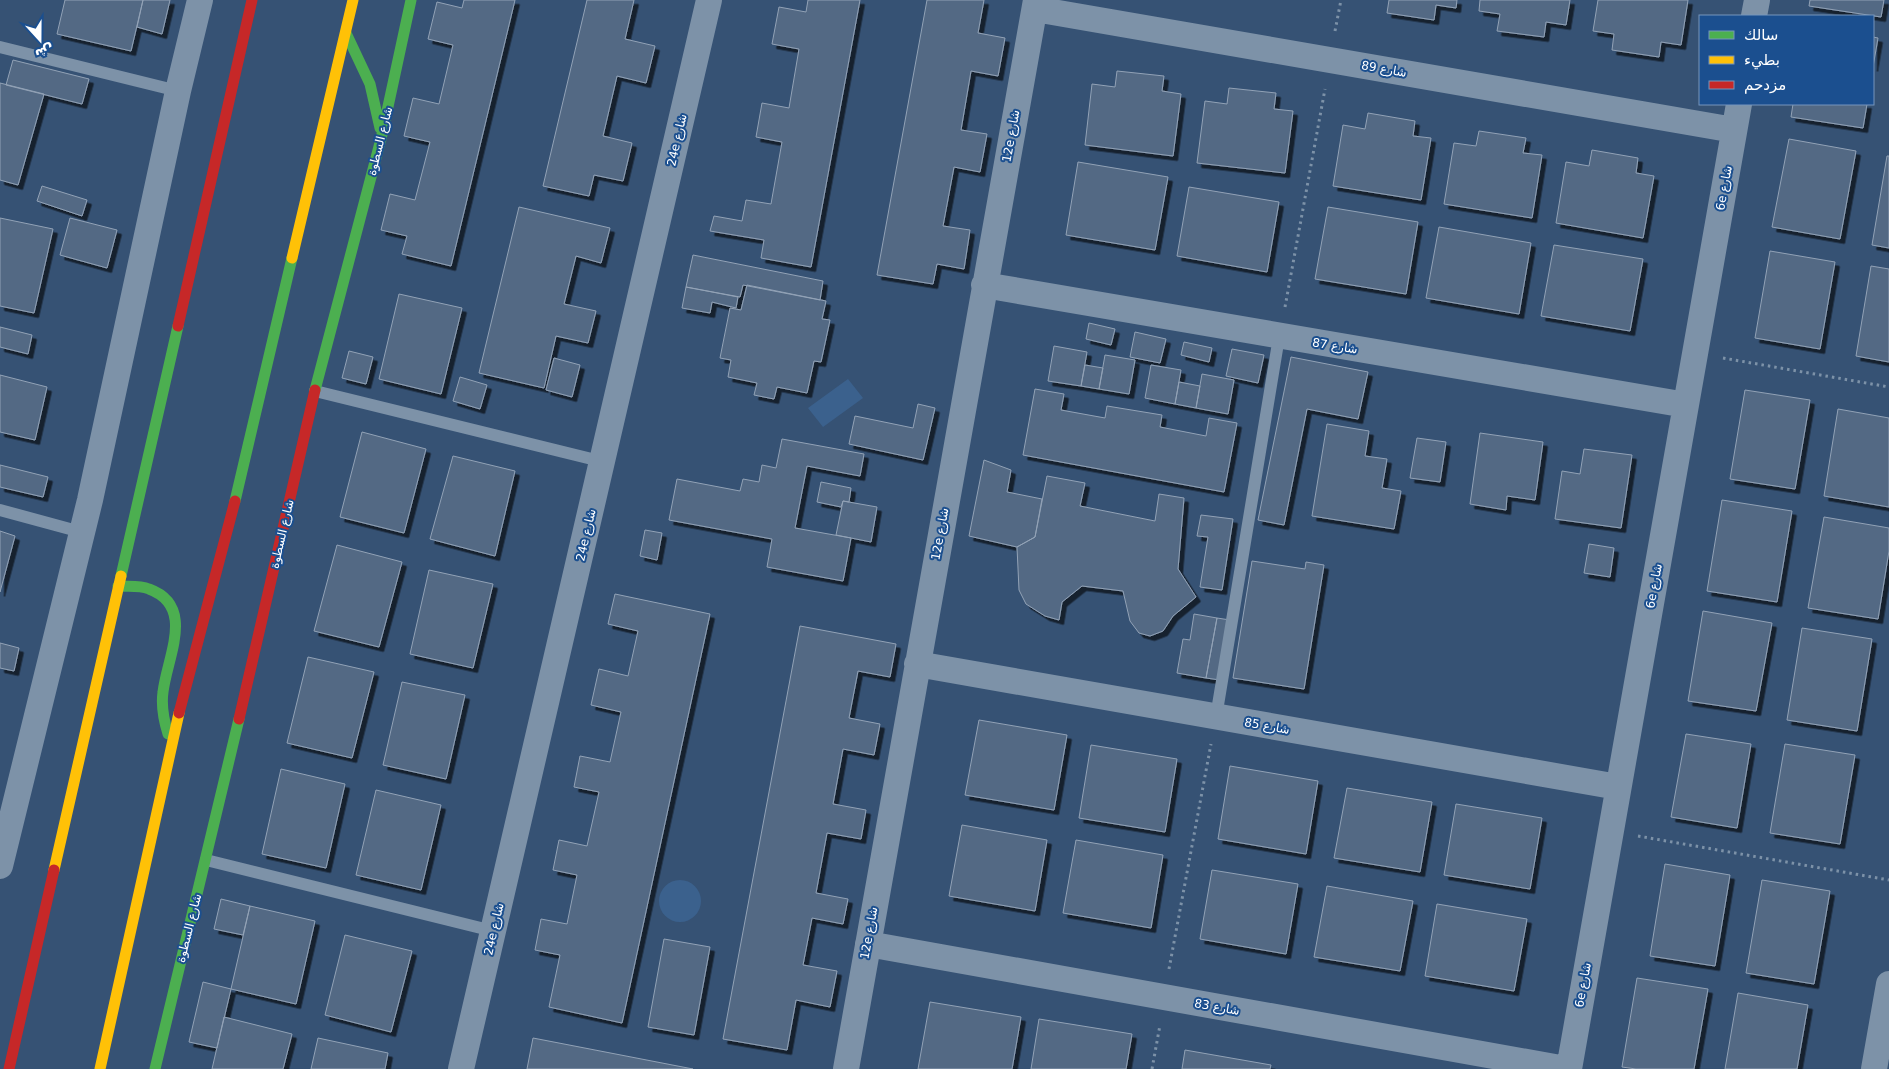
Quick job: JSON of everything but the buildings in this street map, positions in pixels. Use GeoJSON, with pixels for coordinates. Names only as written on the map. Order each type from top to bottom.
{"type":"FeatureCollection","features":[{"type":"Feature","properties":{"kind":"main road"},"geometry":{"type":"LineString","coordinates":[[9,1069],[252,0]]}},
{"type":"Feature","properties":{"kind":"main road"},"geometry":{"type":"LineString","coordinates":[[100,1069],[171,743],[227,533],[353,0]]}},
{"type":"Feature","properties":{"kind":"main road","name":"شارع السطوة"},"geometry":{"type":"LineString","coordinates":[[155,1069],[206,860],[315,391],[381,139],[411,0]]}},
{"type":"Feature","properties":{"kind":"main road"},"geometry":{"type":"LineString","coordinates":[[346,33],[370,84],[381,139]]}},
{"type":"Feature","properties":{"kind":"main road"},"geometry":{"type":"LineString","coordinates":[[118,586],[154,591],[169,602],[175,612],[176,636],[163,692],[166,727],[171,743]]}},
{"type":"Feature","properties":{"kind":"street"},"geometry":{"type":"LineString","coordinates":[[0,866],[81,532],[178,90],[200,0]]}},
{"type":"Feature","properties":{"kind":"street","name":"24e شارع"},"geometry":{"type":"LineString","coordinates":[[461,1069],[604,462],[709,0]]}},
{"type":"Feature","properties":{"kind":"street"},"geometry":{"type":"LineString","coordinates":[[1754,15],[1757,0]]}},
{"type":"Feature","properties":{"kind":"street","name":"شارع 89"},"geometry":{"type":"LineString","coordinates":[[1036,4],[1330,60],[1734,130]]}},
{"type":"Feature","properties":{"kind":"street","name":"12e شارع"},"geometry":{"type":"LineString","coordinates":[[846,1069],[984,285],[1036,4]]}},
{"type":"Feature","properties":{"kind":"street","name":"6e شارع"},"geometry":{"type":"LineString","coordinates":[[1568,1069],[1739,105]]}},
{"type":"Feature","properties":{"kind":"street","name":"شارع 87"},"geometry":{"type":"LineString","coordinates":[[984,285],[1279,337],[1686,405]]}},
{"type":"Feature","properties":{"kind":"street","name":"شارع 85"},"geometry":{"type":"LineString","coordinates":[[917,664],[1618,787]]}},
{"type":"Feature","properties":{"kind":"street","name":"شارع 83"},"geometry":{"type":"LineString","coordinates":[[868,944],[1568,1069]]}},
{"type":"Feature","properties":{"kind":"street"},"geometry":{"type":"LineString","coordinates":[[1874,1069],[1886,1024],[1889,984]]}},
{"type":"Feature","properties":{"kind":"lane"},"geometry":{"type":"LineString","coordinates":[[0,48],[178,90]]}},
{"type":"Feature","properties":{"kind":"lane"},"geometry":{"type":"LineString","coordinates":[[1216,717],[1279,337]]}},
{"type":"Feature","properties":{"kind":"lane"},"geometry":{"type":"LineString","coordinates":[[315,391],[604,462]]}},
{"type":"Feature","properties":{"kind":"lane"},"geometry":{"type":"LineString","coordinates":[[0,510],[81,532]]}},
{"type":"Feature","properties":{"kind":"lane"},"geometry":{"type":"LineString","coordinates":[[206,860],[493,931]]}},
{"type":"Feature","properties":{"kind":"path"},"geometry":{"type":"LineString","coordinates":[[1279,337],[1341,0]]}},
{"type":"Feature","properties":{"kind":"path"},"geometry":{"type":"LineString","coordinates":[[1696,353],[1889,387]]}},
{"type":"Feature","properties":{"kind":"path"},"geometry":{"type":"LineString","coordinates":[[1152,1069],[1216,717]]}},
{"type":"Feature","properties":{"kind":"path"},"geometry":{"type":"LineString","coordinates":[[1610,831],[1889,880]]}},
{"type":"Feature","properties":{"kind":"water"},"geometry":{"type":"Polygon","coordinates":[[[848,379],[863,398],[823,427],[808,408],[848,379]]]}},
{"type":"Feature","properties":{"kind":"water"},"geometry":{"type":"Polygon","coordinates":[[[676,880],[684,880],[695,886],[701,901],[695,916],[684,922],[676,922],[665,916],[659,905],[659,897],[665,886],[676,880]]]}},
{"type":"Feature","properties":{"kind":"traffic: fast"},"geometry":{"type":"LineString","coordinates":[[315,390],[381,139],[411,0]]}},
{"type":"Feature","properties":{"kind":"traffic: fast"},"geometry":{"type":"LineString","coordinates":[[346,33],[370,84],[380,128]]}},
{"type":"Feature","properties":{"kind":"traffic: fast"},"geometry":{"type":"LineString","coordinates":[[235,501],[292,258]]}},
{"type":"Feature","properties":{"kind":"traffic: fast"},"geometry":{"type":"LineString","coordinates":[[121,576],[178,326]]}},
{"type":"Feature","properties":{"kind":"traffic: fast"},"geometry":{"type":"LineString","coordinates":[[118,586],[149,589],[163,597],[172,607],[175,620],[175,634],[162,697],[163,713],[168,734]]}},
{"type":"Feature","properties":{"kind":"traffic: fast"},"geometry":{"type":"LineString","coordinates":[[155,1069],[239,719]]}},
{"type":"Feature","properties":{"kind":"traffic: slow"},"geometry":{"type":"LineString","coordinates":[[292,258],[353,0]]}},
{"type":"Feature","properties":{"kind":"traffic: slow"},"geometry":{"type":"LineString","coordinates":[[54,870],[121,576]]}},
{"type":"Feature","properties":{"kind":"traffic: slow"},"geometry":{"type":"LineString","coordinates":[[100,1069],[179,713]]}},
{"type":"Feature","properties":{"kind":"traffic: jam"},"geometry":{"type":"LineString","coordinates":[[178,326],[252,0]]}},
{"type":"Feature","properties":{"kind":"traffic: jam"},"geometry":{"type":"LineString","coordinates":[[239,719],[315,390]]}},
{"type":"Feature","properties":{"kind":"traffic: jam"},"geometry":{"type":"LineString","coordinates":[[179,713],[235,501]]}},
{"type":"Feature","properties":{"kind":"traffic: jam"},"geometry":{"type":"LineString","coordinates":[[9,1069],[54,870]]}}]}
